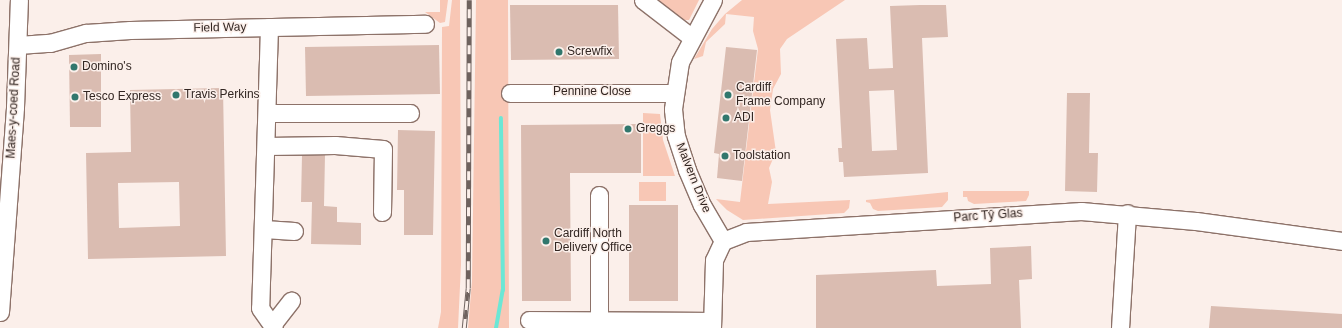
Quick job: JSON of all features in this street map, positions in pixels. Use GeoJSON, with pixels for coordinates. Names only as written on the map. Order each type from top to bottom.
{"type":"FeatureCollection","features":[{"type":"Feature","properties":{"kind":"street","name":"Maes-y-coed Road"},"geometry":{"type":"LineString","coordinates":[[0,312],[18,45],[19,0]]}},
{"type":"Feature","properties":{"kind":"street"},"geometry":{"type":"LineString","coordinates":[[643,0],[691,37]]}},
{"type":"Feature","properties":{"kind":"street","name":"Malvern Drive"},"geometry":{"type":"LineString","coordinates":[[713,0],[691,37],[680,62],[674,93],[673,122],[679,150],[702,205],[723,241]]}},
{"type":"Feature","properties":{"kind":"street","name":"Field Way"},"geometry":{"type":"LineString","coordinates":[[18,45],[50,43],[86,33],[109,31],[425,24]]}},
{"type":"Feature","properties":{"kind":"street"},"geometry":{"type":"LineString","coordinates":[[269,27],[264,229],[260,308],[273,326],[291,301]]}},
{"type":"Feature","properties":{"kind":"street","name":"Pennine Close"},"geometry":{"type":"LineString","coordinates":[[510,93],[674,93]]}},
{"type":"Feature","properties":{"kind":"street"},"geometry":{"type":"LineString","coordinates":[[267,113],[410,113]]}},
{"type":"Feature","properties":{"kind":"street"},"geometry":{"type":"LineString","coordinates":[[266,146],[335,145],[384,149],[382,212]]}},
{"type":"Feature","properties":{"kind":"street"},"geometry":{"type":"LineString","coordinates":[[599,196],[599,322]]}},
{"type":"Feature","properties":{"kind":"street","name":"Parc Tŷ Glas"},"geometry":{"type":"LineString","coordinates":[[723,241],[739,233],[753,231],[1067,211],[1127,213],[1342,241]]}},
{"type":"Feature","properties":{"kind":"street"},"geometry":{"type":"LineString","coordinates":[[1120,328],[1127,213]]}},
{"type":"Feature","properties":{"kind":"street"},"geometry":{"type":"LineString","coordinates":[[264,229],[294,231]]}},
{"type":"Feature","properties":{"kind":"street"},"geometry":{"type":"LineString","coordinates":[[529,320],[712,325],[712,269],[716,252],[723,241]]}},
{"type":"Feature","properties":{"kind":"shaded area"},"geometry":{"type":"Polygon","coordinates":[[[440,0],[448,0],[445,22],[440,23],[425,12],[440,12],[440,0]]]}},
{"type":"Feature","properties":{"kind":"shaded area"},"geometry":{"type":"Polygon","coordinates":[[[452,0],[460,0],[461,265],[458,328],[438,328],[441,312],[442,27],[449,26],[452,0]]]}},
{"type":"Feature","properties":{"kind":"shaded area"},"geometry":{"type":"Polygon","coordinates":[[[476,0],[508,0],[509,328],[468,328],[472,281],[476,0]]]}},
{"type":"Feature","properties":{"kind":"shaded area"},"geometry":{"type":"Polygon","coordinates":[[[657,0],[699,0],[689,20],[685,20],[677,18],[657,0]]]}},
{"type":"Feature","properties":{"kind":"shaded area"},"geometry":{"type":"Polygon","coordinates":[[[742,0],[845,0],[787,39],[780,49],[781,74],[773,89],[770,110],[776,152],[769,168],[772,182],[768,204],[850,200],[849,208],[844,213],[743,220],[727,210],[716,199],[740,202],[758,49],[753,31],[754,17],[726,14],[725,24],[706,42],[703,56],[694,59],[712,29],[725,14],[742,0]]]}},
{"type":"Feature","properties":{"kind":"shaded area"},"geometry":{"type":"Polygon","coordinates":[[[643,113],[660,114],[663,140],[675,176],[643,176],[643,113]]]}},
{"type":"Feature","properties":{"kind":"shaded area"},"geometry":{"type":"Polygon","coordinates":[[[639,182],[666,182],[666,201],[639,201],[639,182]]]}},
{"type":"Feature","properties":{"kind":"shaded area"},"geometry":{"type":"Polygon","coordinates":[[[963,191],[1029,191],[1029,195],[1026,201],[974,204],[968,201],[967,197],[963,197],[963,191]]]}},
{"type":"Feature","properties":{"kind":"shaded area"},"geometry":{"type":"Polygon","coordinates":[[[948,192],[948,200],[942,207],[878,211],[873,209],[870,203],[866,202],[866,200],[948,192]]]}},
{"type":"Feature","properties":{"kind":"building"},"geometry":{"type":"Polygon","coordinates":[[[510,5],[618,5],[619,59],[511,60],[510,5]]]}},
{"type":"Feature","properties":{"kind":"building"},"geometry":{"type":"Polygon","coordinates":[[[946,5],[948,37],[922,38],[928,173],[844,177],[843,162],[839,162],[838,148],[842,148],[836,39],[867,38],[869,69],[893,68],[890,6],[946,5]],[[894,90],[869,91],[872,151],[897,150],[894,90]]]}},
{"type":"Feature","properties":{"kind":"building"},"geometry":{"type":"Polygon","coordinates":[[[439,45],[440,94],[306,96],[305,47],[439,45]]]}},
{"type":"Feature","properties":{"kind":"building"},"geometry":{"type":"Polygon","coordinates":[[[726,47],[757,50],[742,181],[717,178],[719,154],[714,153],[726,47]]]}},
{"type":"Feature","properties":{"kind":"building"},"geometry":{"type":"Polygon","coordinates":[[[101,54],[101,127],[70,127],[69,55],[101,54]]]}},
{"type":"Feature","properties":{"kind":"building"},"geometry":{"type":"Polygon","coordinates":[[[223,88],[226,256],[88,259],[86,153],[131,152],[130,90],[223,88]],[[179,182],[118,183],[119,228],[180,226],[179,182]]]}},
{"type":"Feature","properties":{"kind":"building"},"geometry":{"type":"Polygon","coordinates":[[[1067,93],[1090,93],[1089,153],[1098,153],[1097,192],[1065,191],[1067,93]]]}},
{"type":"Feature","properties":{"kind":"building"},"geometry":{"type":"Polygon","coordinates":[[[641,124],[641,173],[570,173],[571,301],[522,301],[521,125],[641,124]]]}},
{"type":"Feature","properties":{"kind":"building"},"geometry":{"type":"Polygon","coordinates":[[[398,130],[435,131],[433,235],[404,235],[404,190],[397,190],[398,130]]]}},
{"type":"Feature","properties":{"kind":"building"},"geometry":{"type":"Polygon","coordinates":[[[302,155],[325,155],[324,206],[337,207],[337,222],[361,223],[361,245],[311,244],[312,202],[301,202],[302,155]]]}},
{"type":"Feature","properties":{"kind":"building"},"geometry":{"type":"Polygon","coordinates":[[[629,205],[678,205],[678,301],[629,301],[629,205]]]}},
{"type":"Feature","properties":{"kind":"building"},"geometry":{"type":"Polygon","coordinates":[[[1031,246],[1032,279],[1019,280],[1021,328],[816,328],[816,275],[936,270],[937,286],[991,284],[990,248],[1031,246]]]}},
{"type":"Feature","properties":{"kind":"building"},"geometry":{"type":"Polygon","coordinates":[[[1211,306],[1342,314],[1342,328],[1209,328],[1211,306]]]}},
{"type":"Feature","properties":{"kind":"waterway"},"geometry":{"type":"LineString","coordinates":[[496,328],[503,290],[501,118]]}},
{"type":"Feature","properties":{"kind":"railway"},"geometry":{"type":"LineString","coordinates":[[464,328],[468,288],[469,0]]}},
{"type":"Feature","properties":{"kind":"place","name":"Screwfix"},"geometry":{"type":"Point","coordinates":[559,52]}},
{"type":"Feature","properties":{"kind":"place","name":"Domino's"},"geometry":{"type":"Point","coordinates":[74,67]}},
{"type":"Feature","properties":{"kind":"place","name":"Travis Perkins"},"geometry":{"type":"Point","coordinates":[176,95]}},
{"type":"Feature","properties":{"kind":"place","name":"Cardiff Frame Company"},"geometry":{"type":"Point","coordinates":[728,95]}},
{"type":"Feature","properties":{"kind":"place","name":"Tesco Express"},"geometry":{"type":"Point","coordinates":[75,97]}},
{"type":"Feature","properties":{"kind":"place","name":"ADI"},"geometry":{"type":"Point","coordinates":[726,118]}},
{"type":"Feature","properties":{"kind":"place","name":"Greggs"},"geometry":{"type":"Point","coordinates":[628,129]}},
{"type":"Feature","properties":{"kind":"place","name":"Toolstation"},"geometry":{"type":"Point","coordinates":[725,156]}},
{"type":"Feature","properties":{"kind":"place","name":"Cardiff North Delivery Office"},"geometry":{"type":"Point","coordinates":[546,241]}}]}
